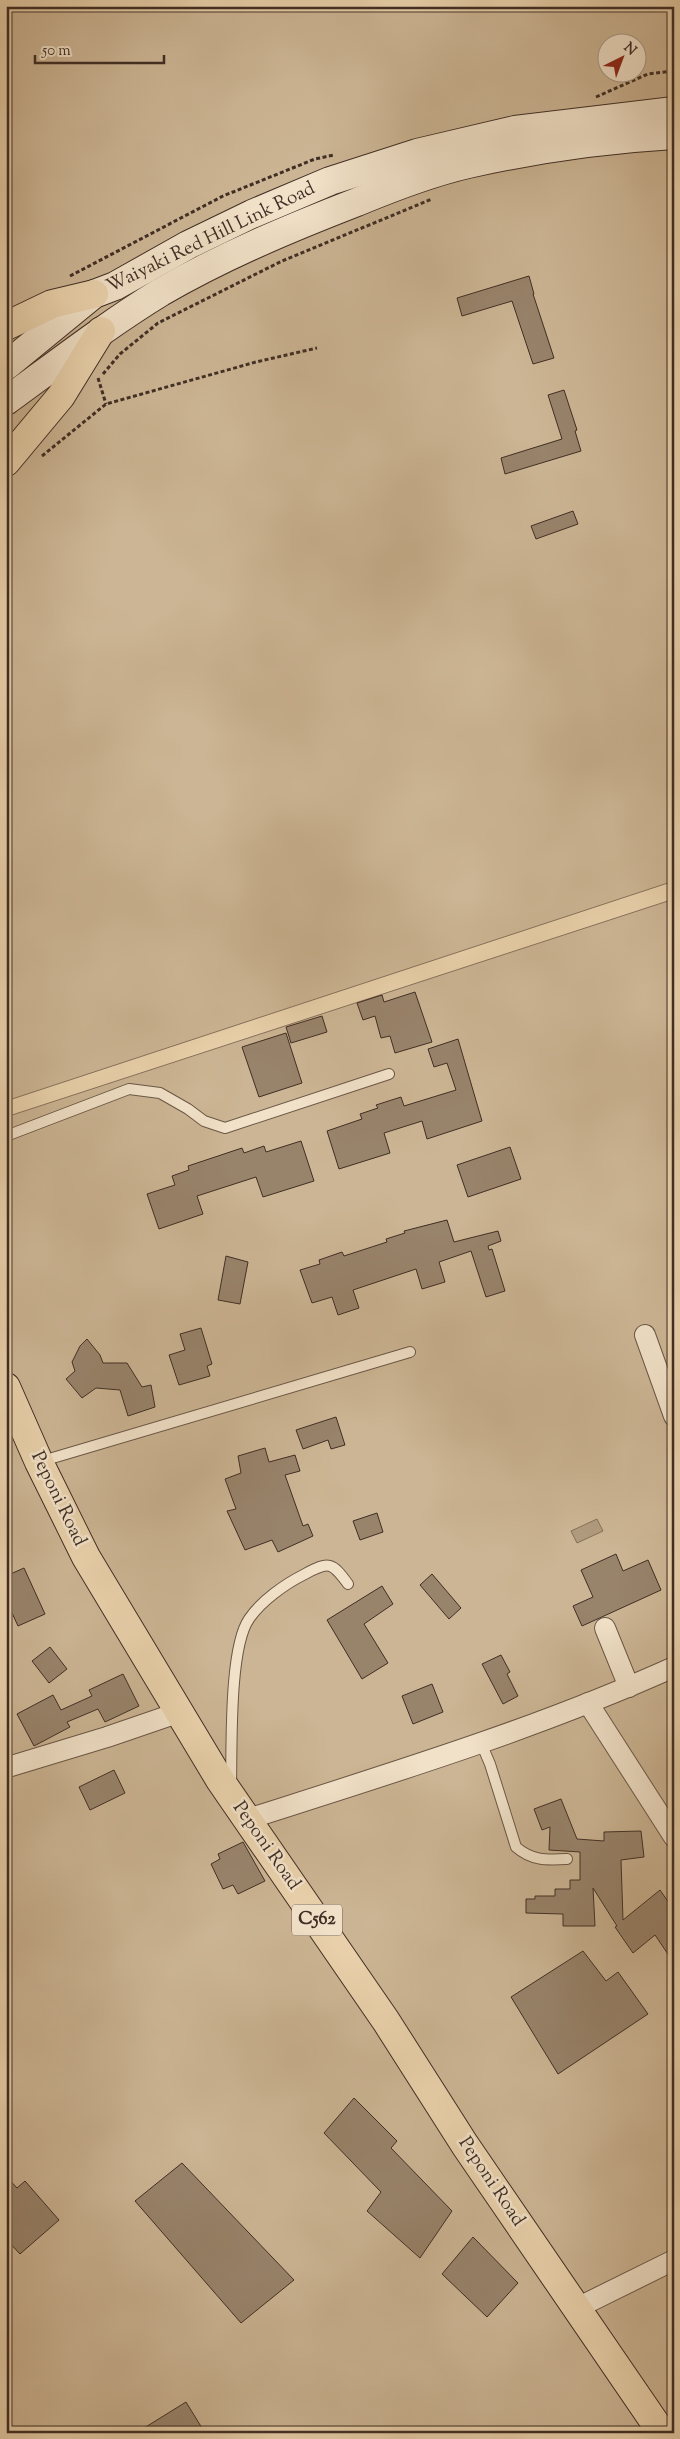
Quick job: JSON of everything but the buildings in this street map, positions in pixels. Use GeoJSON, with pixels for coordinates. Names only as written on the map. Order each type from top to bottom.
{"type":"FeatureCollection","features":[{"type":"Feature","properties":{"kind":"main road","name":"Waiyaki Red Hill Link Road"},"geometry":{"type":"LineString","coordinates":[[6,366],[94,294],[115,286],[188,245],[252,214],[330,181],[380,164],[455,143],[514,130],[674,111]]}},
{"type":"Feature","properties":{"kind":"main road","name":"Waiyaki Red Hill Link Road"},"geometry":{"type":"LineString","coordinates":[[6,401],[101,331],[161,293],[226,257],[306,221],[409,181],[466,164],[632,137],[674,135]]}},
{"type":"Feature","properties":{"kind":"main road"},"geometry":{"type":"LineString","coordinates":[[6,326],[52,304],[94,294]]}},
{"type":"Feature","properties":{"kind":"main road"},"geometry":{"type":"LineString","coordinates":[[6,462],[61,396],[101,331]]}},
{"type":"Feature","properties":{"kind":"main road","name":"Peponi Road"},"geometry":{"type":"LineString","coordinates":[[6,1387],[39,1462],[86,1557],[230,1794],[386,2021],[465,2145],[662,2433]]}},
{"type":"Feature","properties":{"kind":"street"},"geometry":{"type":"LineString","coordinates":[[645,1335],[674,1416]]}},
{"type":"Feature","properties":{"kind":"street"},"geometry":{"type":"LineString","coordinates":[[605,1628],[629,1687]]}},
{"type":"Feature","properties":{"kind":"street"},"geometry":{"type":"LineString","coordinates":[[248,1819],[481,1743],[629,1687],[674,1667]]}},
{"type":"Feature","properties":{"kind":"street"},"geometry":{"type":"LineString","coordinates":[[588,1703],[674,1837]]}},
{"type":"Feature","properties":{"kind":"street"},"geometry":{"type":"LineString","coordinates":[[8,1767],[107,1737],[180,1712]]}},
{"type":"Feature","properties":{"kind":"street"},"geometry":{"type":"LineString","coordinates":[[576,2308],[674,2260]]}},
{"type":"Feature","properties":{"kind":"lane"},"geometry":{"type":"LineString","coordinates":[[6,1136],[129,1089],[160,1093],[188,1109],[204,1122],[225,1128],[389,1074]]}},
{"type":"Feature","properties":{"kind":"lane"},"geometry":{"type":"LineString","coordinates":[[39,1462],[410,1352]]}},
{"type":"Feature","properties":{"kind":"lane"},"geometry":{"type":"LineString","coordinates":[[230,1794],[236,1655],[248,1620],[262,1603],[299,1577],[318,1567],[327,1564],[336,1568],[348,1584]]}},
{"type":"Feature","properties":{"kind":"lane"},"geometry":{"type":"LineString","coordinates":[[481,1743],[490,1764],[516,1847],[524,1855],[539,1860],[567,1859]]}},
{"type":"Feature","properties":{"kind":"path"},"geometry":{"type":"LineString","coordinates":[[106,404],[98,378],[120,354],[158,323],[282,261],[435,198]]}},
{"type":"Feature","properties":{"kind":"path"},"geometry":{"type":"LineString","coordinates":[[37,460],[106,404],[256,362],[317,348]]}},
{"type":"Feature","properties":{"kind":"shaded area"},"geometry":{"type":"Polygon","coordinates":[[[6,6],[674,6],[674,881],[6,1101],[6,6]]]}},
{"type":"Feature","properties":{"kind":"shaded area"},"geometry":{"type":"Polygon","coordinates":[[[674,899],[674,2433],[6,2433],[6,1117],[674,899]]]}},
{"type":"Feature","properties":{"kind":"shaded area"},"geometry":{"type":"Polygon","coordinates":[[[597,1519],[603,1531],[577,1543],[571,1531],[597,1519]]]}}]}
